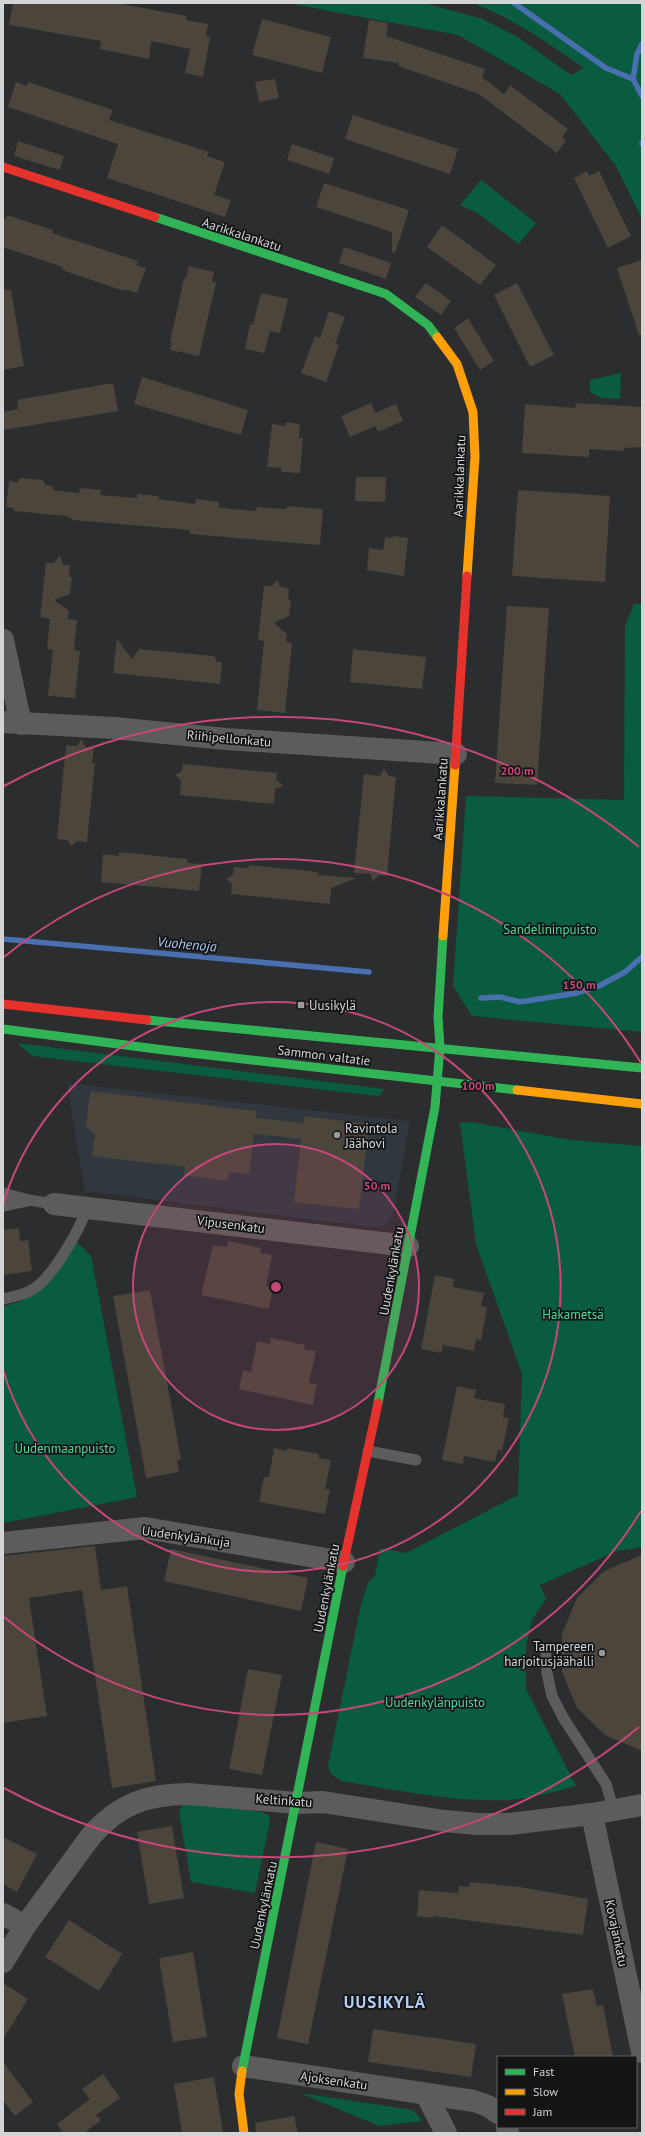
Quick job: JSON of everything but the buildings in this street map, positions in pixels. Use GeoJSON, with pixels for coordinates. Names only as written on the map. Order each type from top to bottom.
{"type":"FeatureCollection","features":[{"type":"Feature","properties":{"kind":"street","name":"Aarikkalankatu"},"geometry":{"type":"LineString","coordinates":[[3,167],[386,294],[428,325],[457,364],[473,412],[475,457],[438,1017],[440,1047]]}},
{"type":"Feature","properties":{"kind":"street"},"geometry":{"type":"LineString","coordinates":[[3,640],[12,723]]}},
{"type":"Feature","properties":{"kind":"street","name":"Riihipellonkatu"},"geometry":{"type":"LineString","coordinates":[[12,723],[114,728],[226,739],[456,754]]}},
{"type":"Feature","properties":{"kind":"street","name":"Sammon valtatie"},"geometry":{"type":"LineString","coordinates":[[3,1004],[130,1018],[440,1047],[642,1068]]}},
{"type":"Feature","properties":{"kind":"street","name":"Sammon valtatie"},"geometry":{"type":"LineString","coordinates":[[3,1029],[642,1104]]}},
{"type":"Feature","properties":{"kind":"street","name":"Uudenkylänkatu"},"geometry":{"type":"LineString","coordinates":[[244,2133],[239,2094],[243,2066],[297,1803],[344,1562],[395,1321],[435,1107],[440,1047]]}},
{"type":"Feature","properties":{"kind":"street","name":"Vipusenkatu"},"geometry":{"type":"LineString","coordinates":[[54,1204],[408,1246]]}},
{"type":"Feature","properties":{"kind":"street","name":"Uudenkylänkuja"},"geometry":{"type":"LineString","coordinates":[[3,1543],[143,1528],[344,1562]]}},
{"type":"Feature","properties":{"kind":"street","name":"Keltinkatu"},"geometry":{"type":"LineString","coordinates":[[3,1962],[25,1926],[102,1822],[120,1809],[140,1801],[172,1794],[248,1798],[297,1803],[323,1802],[436,1820],[478,1824],[510,1824],[614,1811],[642,1805]]}},
{"type":"Feature","properties":{"kind":"street","name":"Kovajankatu"},"geometry":{"type":"LineString","coordinates":[[592,1814],[642,2052]]}},
{"type":"Feature","properties":{"kind":"street"},"geometry":{"type":"LineString","coordinates":[[3,1914],[25,1926]]}},
{"type":"Feature","properties":{"kind":"street","name":"Ajoksenkatu"},"geometry":{"type":"LineString","coordinates":[[243,2066],[474,2101],[488,2106],[497,2112]]}},
{"type":"Feature","properties":{"kind":"street"},"geometry":{"type":"LineString","coordinates":[[426,2094],[446,2133]]}},
{"type":"Feature","properties":{"kind":"lane"},"geometry":{"type":"LineString","coordinates":[[3,1194],[54,1204]]}},
{"type":"Feature","properties":{"kind":"lane"},"geometry":{"type":"LineString","coordinates":[[3,1206],[29,1200]]}},
{"type":"Feature","properties":{"kind":"lane"},"geometry":{"type":"LineString","coordinates":[[3,1299],[22,1295],[45,1280],[83,1220],[87,1208]]}},
{"type":"Feature","properties":{"kind":"lane"},"geometry":{"type":"LineString","coordinates":[[368,1451],[416,1460]]}},
{"type":"Feature","properties":{"kind":"lane"},"geometry":{"type":"LineString","coordinates":[[546,1655],[547,1673],[552,1696],[564,1719],[606,1784],[614,1811]]}},
{"type":"Feature","properties":{"kind":"shaded area"},"geometry":{"type":"Polygon","coordinates":[[[67,1083],[410,1121],[394,1210],[389,1220],[383,1226],[375,1227],[85,1191],[67,1083]]]}},
{"type":"Feature","properties":{"kind":"green space"},"geometry":{"type":"Polygon","coordinates":[[[287,3],[424,3],[483,19],[519,38],[571,75],[584,68],[544,40],[502,16],[472,3],[642,3],[642,219],[616,166],[560,94],[458,35],[287,3]]]}},
{"type":"Feature","properties":{"kind":"green space"},"geometry":{"type":"Polygon","coordinates":[[[481,180],[536,223],[519,244],[477,213],[460,205],[481,180]]]}},
{"type":"Feature","properties":{"kind":"green space"},"geometry":{"type":"Polygon","coordinates":[[[621,373],[620,399],[601,398],[590,392],[590,380],[621,373]]]}},
{"type":"Feature","properties":{"kind":"green space","name":"Sandelininpuisto"},"geometry":{"type":"Polygon","coordinates":[[[634,604],[642,604],[642,1032],[472,1016],[453,986],[466,796],[624,800],[625,625],[634,604]]]}},
{"type":"Feature","properties":{"kind":"green space"},"geometry":{"type":"Polygon","coordinates":[[[17,1043],[384,1089],[381,1095],[377,1096],[32,1056],[17,1043]]]}},
{"type":"Feature","properties":{"kind":"green space"},"geometry":{"type":"Polygon","coordinates":[[[471,1122],[571,1140],[642,1146],[642,1547],[617,1551],[540,1585],[546,1599],[532,1620],[526,1645],[526,1689],[576,1786],[533,1797],[507,1800],[445,1797],[342,1781],[331,1774],[328,1766],[361,1604],[368,1583],[375,1576],[380,1548],[406,1553],[518,1495],[522,1374],[476,1244],[460,1123],[471,1122]]]}},
{"type":"Feature","properties":{"kind":"green space","name":"Uudenmaanpuisto"},"geometry":{"type":"Polygon","coordinates":[[[76,1241],[91,1256],[137,1497],[3,1523],[3,1306],[17,1302],[38,1291],[55,1273],[76,1241]]]}},
{"type":"Feature","properties":{"kind":"green space"},"geometry":{"type":"Polygon","coordinates":[[[192,1803],[261,1812],[269,1815],[270,1821],[255,1893],[191,1882],[179,1812],[183,1804],[192,1803]]]}},
{"type":"Feature","properties":{"kind":"green space"},"geometry":{"type":"Polygon","coordinates":[[[300,2093],[413,2110],[422,2121],[379,2126],[300,2093]]]}},
{"type":"Feature","properties":{"kind":"waterway"},"geometry":{"type":"LineString","coordinates":[[514,3],[606,68],[633,79]]}},
{"type":"Feature","properties":{"kind":"waterway","name":"Vuohenoja"},"geometry":{"type":"LineString","coordinates":[[642,44],[637,54],[633,79],[642,96]]}},
{"type":"Feature","properties":{"kind":"waterway","name":"Vuohenoja"},"geometry":{"type":"LineString","coordinates":[[3,939],[369,972]]}},
{"type":"Feature","properties":{"kind":"waterway","name":"Vuohenoja"},"geometry":{"type":"LineString","coordinates":[[481,998],[500,997],[520,1002],[577,993],[599,986],[625,972],[642,957]]}},
{"type":"Feature","properties":{"kind":"traffic: fast"},"geometry":{"type":"LineString","coordinates":[[155,217],[386,294],[428,325],[437,337]]}},
{"type":"Feature","properties":{"kind":"traffic: fast"},"geometry":{"type":"LineString","coordinates":[[378,1403],[435,1107],[440,1047],[438,1017],[443,936]]}},
{"type":"Feature","properties":{"kind":"traffic: fast"},"geometry":{"type":"LineString","coordinates":[[147,1020],[642,1068]]}},
{"type":"Feature","properties":{"kind":"traffic: fast"},"geometry":{"type":"LineString","coordinates":[[3,1029],[164,1050],[517,1090]]}},
{"type":"Feature","properties":{"kind":"traffic: fast"},"geometry":{"type":"LineString","coordinates":[[242,2071],[343,1566]]}},
{"type":"Feature","properties":{"kind":"traffic: slow"},"geometry":{"type":"LineString","coordinates":[[437,337],[457,364],[473,412],[475,457],[467,576]]}},
{"type":"Feature","properties":{"kind":"traffic: slow"},"geometry":{"type":"LineString","coordinates":[[443,936],[455,765]]}},
{"type":"Feature","properties":{"kind":"traffic: slow"},"geometry":{"type":"LineString","coordinates":[[517,1090],[642,1104]]}},
{"type":"Feature","properties":{"kind":"traffic: slow"},"geometry":{"type":"LineString","coordinates":[[242,2071],[239,2094],[244,2133]]}},
{"type":"Feature","properties":{"kind":"traffic: jam"},"geometry":{"type":"LineString","coordinates":[[3,167],[155,217]]}},
{"type":"Feature","properties":{"kind":"traffic: jam"},"geometry":{"type":"LineString","coordinates":[[455,765],[467,576]]}},
{"type":"Feature","properties":{"kind":"traffic: jam"},"geometry":{"type":"LineString","coordinates":[[3,1004],[147,1020]]}},
{"type":"Feature","properties":{"kind":"traffic: jam"},"geometry":{"type":"LineString","coordinates":[[343,1566],[378,1403]]}},
{"type":"Feature","properties":{"kind":"place","name":"Uusikylä"},"geometry":{"type":"Point","coordinates":[301,1005]}},
{"type":"Feature","properties":{"kind":"place","name":"Ravintola Jäähovi"},"geometry":{"type":"Point","coordinates":[337,1135]}},
{"type":"Feature","properties":{"kind":"place","name":"Tampereen harjoitusjäähalli"},"geometry":{"type":"Point","coordinates":[602,1653]}},
{"type":"Feature","properties":{"kind":"district","name":"UUSIKYLÄ"},"geometry":{"type":"Point","coordinates":[385,2002]}},
{"type":"Feature","properties":{"kind":"park label","name":"Hakametsä"},"geometry":{"type":"Point","coordinates":[573,1314]}},
{"type":"Feature","properties":{"kind":"park label","name":"Uudenkylänpuisto"},"geometry":{"type":"Point","coordinates":[435,1702]}}]}
